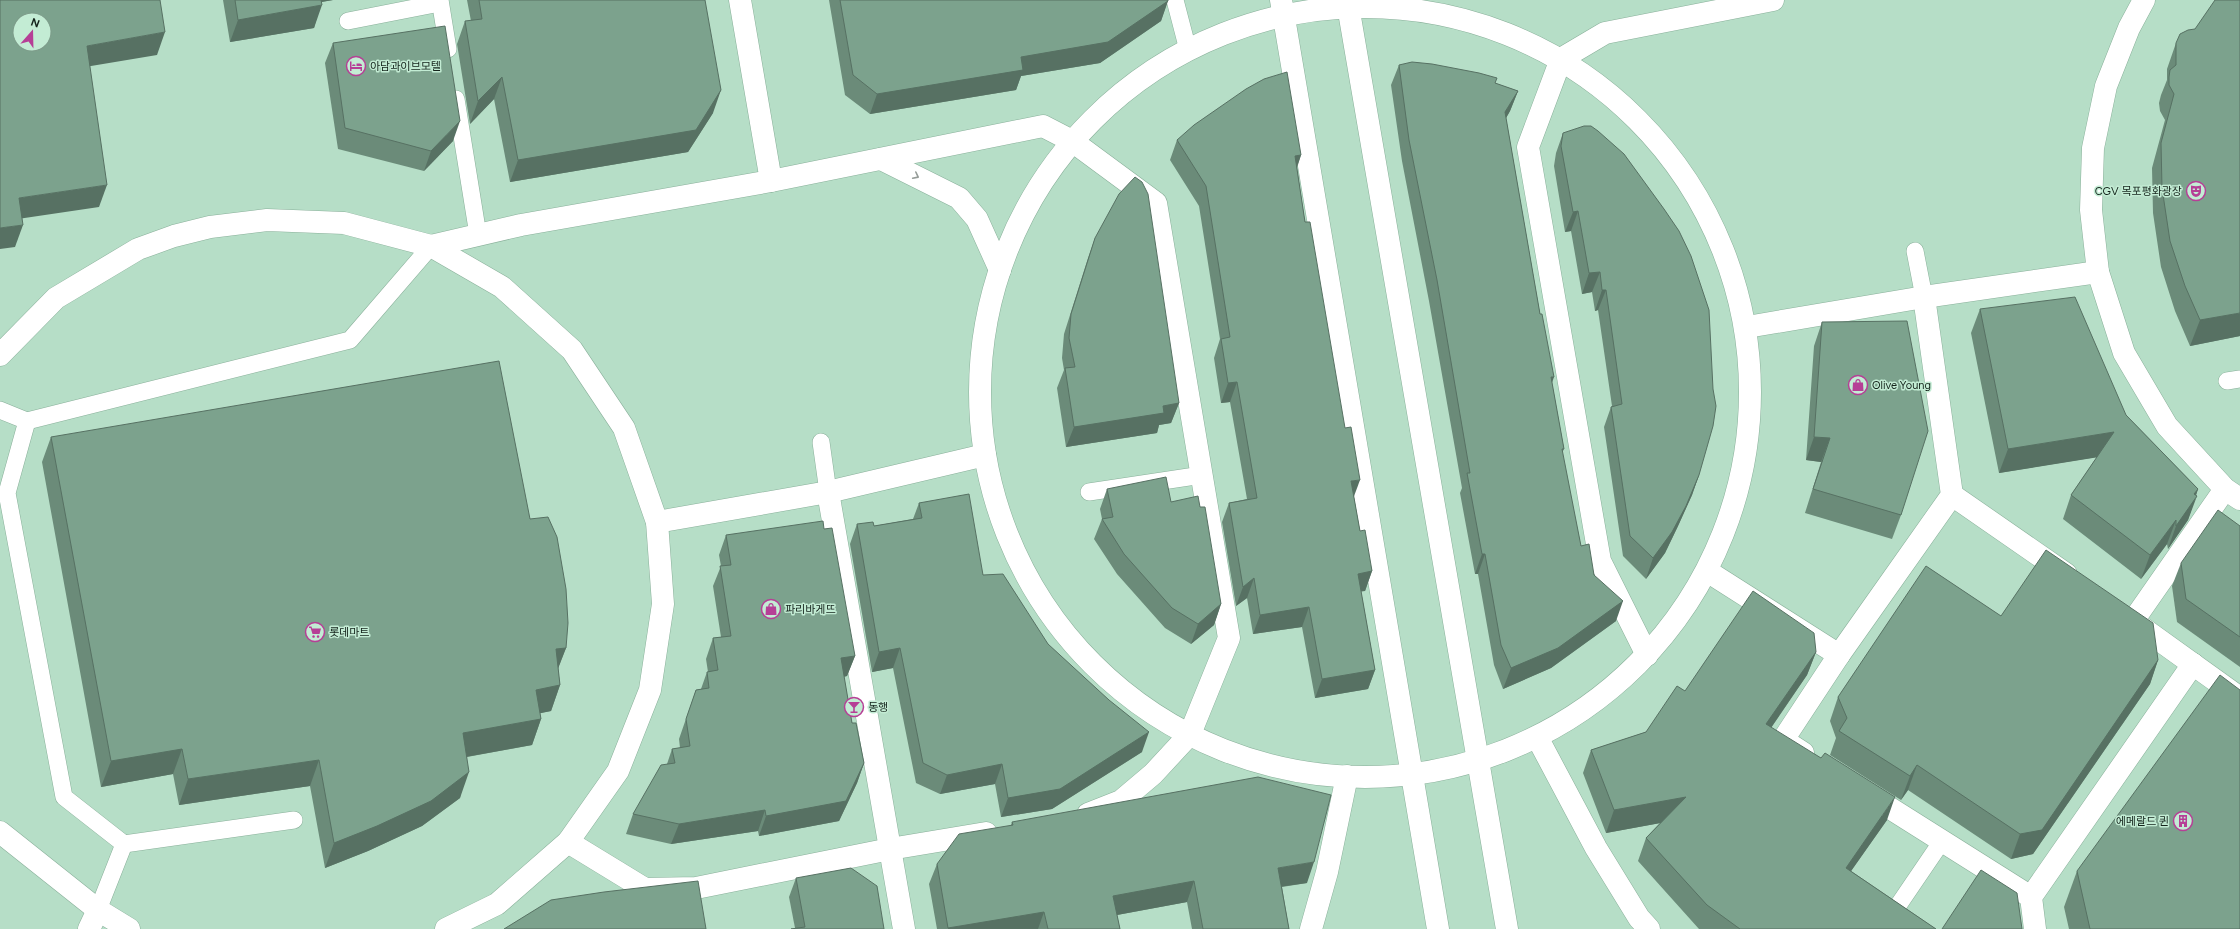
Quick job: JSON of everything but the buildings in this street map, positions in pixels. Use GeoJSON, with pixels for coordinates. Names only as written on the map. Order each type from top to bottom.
{"type":"FeatureCollection","features":[{"type":"Feature","properties":{"kind":"street"},"geometry":{"type":"LineString","coordinates":[[740,0],[771,181]]}},
{"type":"Feature","properties":{"kind":"street"},"geometry":{"type":"LineString","coordinates":[[1647,656],[1600,561],[1528,147],[1561,59],[1604,33],[1773,0]]}},
{"type":"Feature","properties":{"kind":"street"},"geometry":{"type":"LineString","coordinates":[[2133,620],[2232,494],[2167,426],[2124,353],[2098,272],[2091,210],[2094,148],[2106,86],[2129,28],[2144,0]]}},
{"type":"Feature","properties":{"kind":"street"},"geometry":{"type":"LineString","coordinates":[[1348,4],[1507,929]]}},
{"type":"Feature","properties":{"kind":"street"},"geometry":{"type":"LineString","coordinates":[[1348,4],[1415,10],[1480,25],[1561,59],[1628,111],[1695,192],[1731,256],[1747,328],[1751,407],[1744,466],[1728,523],[1707,571],[1678,618],[1647,656],[1614,687],[1577,714],[1537,737],[1478,760],[1412,774],[1347,776],[1312,774],[1276,766],[1232,753],[1190,734],[1139,703],[1093,664],[1055,619],[1023,568],[999,513],[985,455],[979,399],[982,343],[993,288],[1012,236],[1039,186],[1072,141],[1102,110],[1134,83],[1188,50],[1245,26],[1282,8],[1308,9],[1348,4]]}},
{"type":"Feature","properties":{"kind":"street"},"geometry":{"type":"LineString","coordinates":[[1282,8],[1438,929]]}},
{"type":"Feature","properties":{"kind":"street"},"geometry":{"type":"LineString","coordinates":[[431,246],[521,225],[771,181],[1043,126],[1072,141],[1156,203],[1229,638],[1190,734],[1153,774],[1121,801],[1083,816],[1067,819]]}},
{"type":"Feature","properties":{"kind":"street"},"geometry":{"type":"LineString","coordinates":[[882,159],[959,198],[977,219],[1000,270]]}},
{"type":"Feature","properties":{"kind":"street"},"geometry":{"type":"LineString","coordinates":[[0,354],[56,298],[138,250],[174,236],[210,227],[267,220],[344,224],[431,246],[502,287],[572,350],[624,428],[657,522],[662,604],[650,690],[618,771],[568,842],[497,904],[446,929]]}},
{"type":"Feature","properties":{"kind":"street"},"geometry":{"type":"LineString","coordinates":[[1747,328],[1924,297],[2098,272]]}},
{"type":"Feature","properties":{"kind":"street"},"geometry":{"type":"LineString","coordinates":[[1822,765],[1783,740],[1839,655],[1952,495],[1924,297]]}},
{"type":"Feature","properties":{"kind":"street"},"geometry":{"type":"LineString","coordinates":[[657,522],[828,492],[985,455]]}},
{"type":"Feature","properties":{"kind":"street"},"geometry":{"type":"LineString","coordinates":[[828,492],[904,929]]}},
{"type":"Feature","properties":{"kind":"street"},"geometry":{"type":"LineString","coordinates":[[1952,495],[2081,585]]}},
{"type":"Feature","properties":{"kind":"street"},"geometry":{"type":"LineString","coordinates":[[1707,571],[1839,655]]}},
{"type":"Feature","properties":{"kind":"street"},"geometry":{"type":"LineString","coordinates":[[2113,607],[2240,698]]}},
{"type":"Feature","properties":{"kind":"street"},"geometry":{"type":"LineString","coordinates":[[2035,929],[2031,897],[2193,664]]}},
{"type":"Feature","properties":{"kind":"street"},"geometry":{"type":"LineString","coordinates":[[1537,737],[1596,848],[1638,918],[1649,929]]}},
{"type":"Feature","properties":{"kind":"street"},"geometry":{"type":"LineString","coordinates":[[1311,929],[1327,872],[1347,776]]}},
{"type":"Feature","properties":{"kind":"street"},"geometry":{"type":"LineString","coordinates":[[1849,782],[2031,897]]}},
{"type":"Feature","properties":{"kind":"street"},"geometry":{"type":"LineString","coordinates":[[568,842],[645,889],[696,888],[890,849],[1006,829]]}},
{"type":"Feature","properties":{"kind":"street"},"geometry":{"type":"LineString","coordinates":[[0,832],[93,920],[129,929]]}},
{"type":"Feature","properties":{"kind":"lane"},"geometry":{"type":"LineString","coordinates":[[1175,0],[1188,50]]}},
{"type":"Feature","properties":{"kind":"lane"},"geometry":{"type":"LineString","coordinates":[[348,21],[440,1],[478,235]]}},
{"type":"Feature","properties":{"kind":"lane"},"geometry":{"type":"LineString","coordinates":[[0,410],[27,421],[350,340],[431,246]]}},
{"type":"Feature","properties":{"kind":"lane"},"geometry":{"type":"LineString","coordinates":[[1915,251],[1924,297]]}},
{"type":"Feature","properties":{"kind":"lane"},"geometry":{"type":"LineString","coordinates":[[27,421],[7,493],[64,797],[124,844],[294,820]]}},
{"type":"Feature","properties":{"kind":"lane"},"geometry":{"type":"LineString","coordinates":[[821,442],[828,492]]}},
{"type":"Feature","properties":{"kind":"lane"},"geometry":{"type":"LineString","coordinates":[[1089,492],[1202,475]]}},
{"type":"Feature","properties":{"kind":"lane"},"geometry":{"type":"LineString","coordinates":[[1893,913],[1942,841]]}},
{"type":"Feature","properties":{"kind":"lane"},"geometry":{"type":"LineString","coordinates":[[93,920],[124,844]]}},
{"type":"Feature","properties":{"kind":"place","name":"아담과이브모텔"},"geometry":{"type":"Point","coordinates":[356,66]}},
{"type":"Feature","properties":{"kind":"place","name":"CGV 목포평화광장"},"geometry":{"type":"Point","coordinates":[2196,191]}},
{"type":"Feature","properties":{"kind":"place","name":"Olive Young"},"geometry":{"type":"Point","coordinates":[1858,385]}},
{"type":"Feature","properties":{"kind":"place","name":"파리바게뜨"},"geometry":{"type":"Point","coordinates":[771,609]}},
{"type":"Feature","properties":{"kind":"place","name":"롯데마트"},"geometry":{"type":"Point","coordinates":[315,632]}},
{"type":"Feature","properties":{"kind":"place","name":"동행"},"geometry":{"type":"Point","coordinates":[854,707]}},
{"type":"Feature","properties":{"kind":"place","name":"에메랄드 퀸"},"geometry":{"type":"Point","coordinates":[2183,821]}}]}
